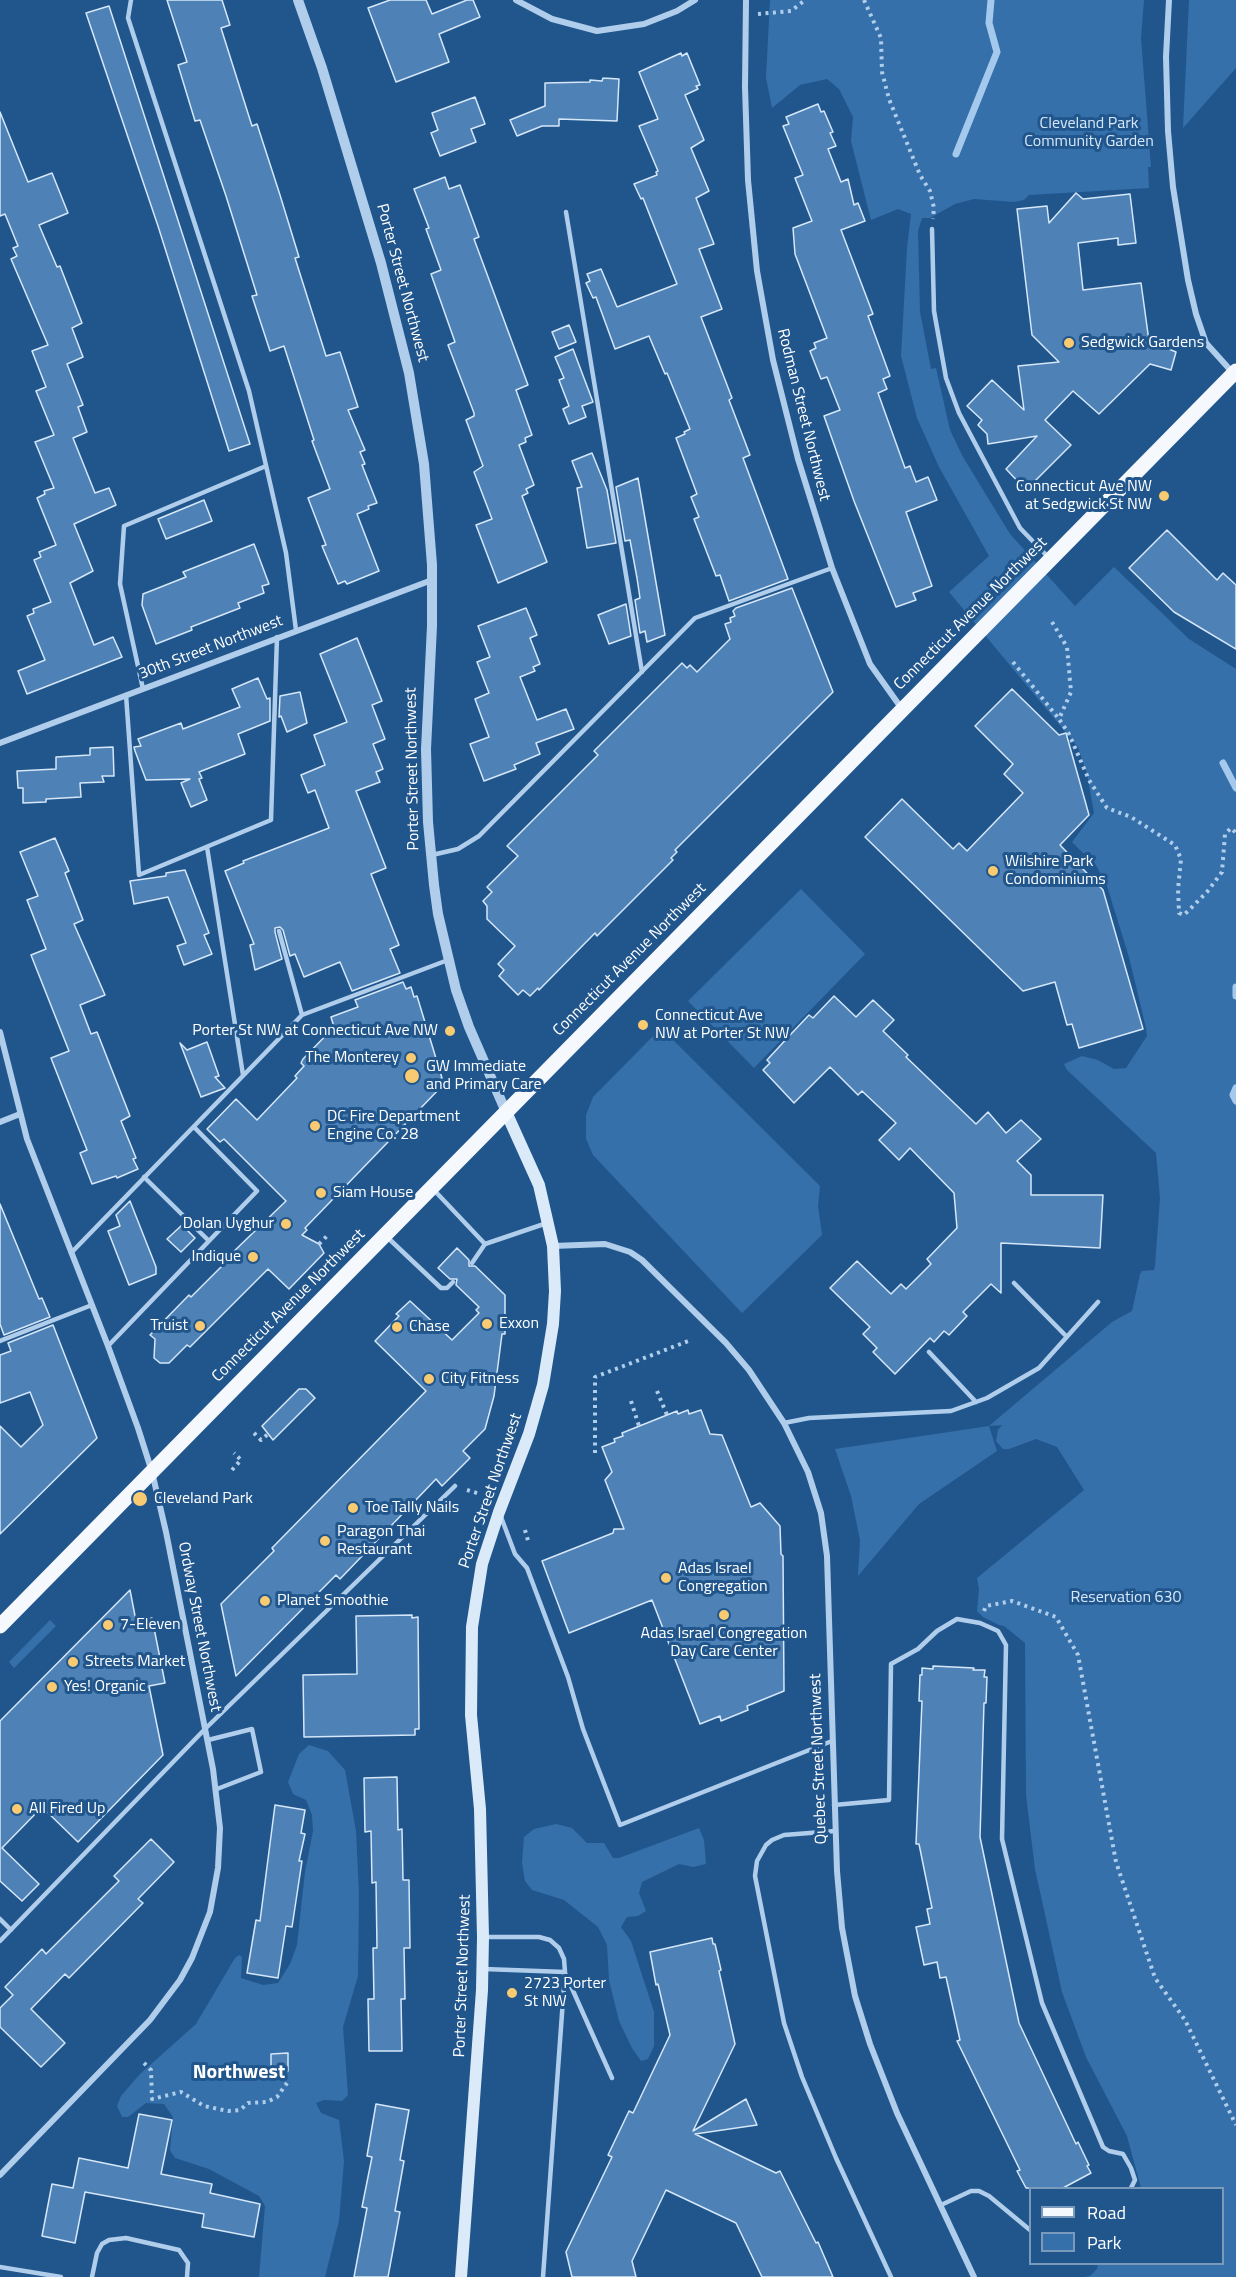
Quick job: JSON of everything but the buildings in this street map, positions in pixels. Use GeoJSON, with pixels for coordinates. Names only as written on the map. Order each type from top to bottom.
{"type":"FeatureCollection","features":[{"type":"Feature","properties":{"kind":"main road","name":"Connecticut Avenue Northwest"},"geometry":{"type":"LineString","coordinates":[[0,1626],[1235,372]]}},
{"type":"Feature","properties":{"kind":"main road","name":"Porter Street Northwest"},"geometry":{"type":"LineString","coordinates":[[461,2277],[483,1936],[480,1809],[471,1715],[471,1646],[480,1575],[499,1512],[529,1434],[547,1363],[553,1324],[554,1246],[549,1222],[539,1185],[506,1112]]}},
{"type":"Feature","properties":{"kind":"street","name":"Porter Street Northwest"},"geometry":{"type":"LineString","coordinates":[[298,0],[322,68],[400,335],[424,464],[432,580],[426,749],[430,856],[438,914],[448,960],[469,1027],[506,1112]]}},
{"type":"Feature","properties":{"kind":"street"},"geometry":{"type":"LineString","coordinates":[[516,0],[552,20],[597,31],[644,24],[666,16],[695,0]]}},
{"type":"Feature","properties":{"kind":"street","name":"Rodman Street Northwest"},"geometry":{"type":"LineString","coordinates":[[746,0],[746,146],[757,271],[773,360],[813,513],[832,568],[870,664],[902,710]]}},
{"type":"Feature","properties":{"kind":"street"},"geometry":{"type":"LineString","coordinates":[[1168,0],[1166,57],[1168,131],[1175,199],[1188,280],[1206,343],[1235,372]]}},
{"type":"Feature","properties":{"kind":"street","name":"30th Street Northwest"},"geometry":{"type":"LineString","coordinates":[[0,743],[432,580]]}},
{"type":"Feature","properties":{"kind":"street","name":"Ordway Street Northwest"},"geometry":{"type":"LineString","coordinates":[[0,1032],[27,1139],[108,1346],[152,1472],[208,1740],[217,1789],[220,1828],[215,1888],[202,1936],[184,1973],[166,2001],[150,2020],[0,2175]]}},
{"type":"Feature","properties":{"kind":"street"},"geometry":{"type":"LineString","coordinates":[[0,1122],[20,1114]]}},
{"type":"Feature","properties":{"kind":"street","name":"Quebec Street Northwest"},"geometry":{"type":"LineString","coordinates":[[554,1246],[605,1244],[630,1252],[642,1260],[741,1360],[764,1390],[784,1423],[813,1485],[824,1527],[828,1570],[835,1831],[842,1928],[855,1996],[885,2084],[975,2277]]}},
{"type":"Feature","properties":{"kind":"lane"},"geometry":{"type":"LineString","coordinates":[[131,0],[128,18],[249,391],[286,553],[296,630]]}},
{"type":"Feature","properties":{"kind":"lane"},"geometry":{"type":"LineString","coordinates":[[566,212],[642,672]]}},
{"type":"Feature","properties":{"kind":"lane"},"geometry":{"type":"LineString","coordinates":[[932,229],[934,311],[946,378],[959,413],[1020,528],[1050,560]]}},
{"type":"Feature","properties":{"kind":"lane"},"geometry":{"type":"LineString","coordinates":[[143,689],[120,584],[124,526],[266,466]]}},
{"type":"Feature","properties":{"kind":"lane"},"geometry":{"type":"LineString","coordinates":[[430,856],[458,849],[479,836],[695,618],[832,568]]}},
{"type":"Feature","properties":{"kind":"lane"},"geometry":{"type":"LineString","coordinates":[[126,695],[139,875],[271,820],[277,637]]}},
{"type":"Feature","properties":{"kind":"lane"},"geometry":{"type":"LineString","coordinates":[[207,847],[243,1075]]}},
{"type":"Feature","properties":{"kind":"lane"},"geometry":{"type":"LineString","coordinates":[[279,931],[302,1015]]}},
{"type":"Feature","properties":{"kind":"lane"},"geometry":{"type":"LineString","coordinates":[[71,1253],[302,1015],[448,960]]}},
{"type":"Feature","properties":{"kind":"lane"},"geometry":{"type":"LineString","coordinates":[[108,1346],[257,1191],[194,1127]]}},
{"type":"Feature","properties":{"kind":"lane"},"geometry":{"type":"LineString","coordinates":[[144,1177],[209,1241]]}},
{"type":"Feature","properties":{"kind":"lane"},"geometry":{"type":"LineString","coordinates":[[432,1187],[485,1244]]}},
{"type":"Feature","properties":{"kind":"lane"},"geometry":{"type":"LineString","coordinates":[[472,1263],[485,1244],[549,1222]]}},
{"type":"Feature","properties":{"kind":"lane"},"geometry":{"type":"LineString","coordinates":[[385,1235],[441,1288],[447,1288],[453,1282]]}},
{"type":"Feature","properties":{"kind":"lane"},"geometry":{"type":"LineString","coordinates":[[1014,1283],[1066,1336]]}},
{"type":"Feature","properties":{"kind":"lane"},"geometry":{"type":"LineString","coordinates":[[784,1423],[809,1418],[951,1411],[987,1398],[1039,1368],[1098,1302]]}},
{"type":"Feature","properties":{"kind":"lane"},"geometry":{"type":"LineString","coordinates":[[0,1341],[92,1305]]}},
{"type":"Feature","properties":{"kind":"lane"},"geometry":{"type":"LineString","coordinates":[[928,1352],[976,1402]]}},
{"type":"Feature","properties":{"kind":"lane"},"geometry":{"type":"LineString","coordinates":[[0,1941],[205,1729],[454,1486]]}},
{"type":"Feature","properties":{"kind":"lane"},"geometry":{"type":"LineString","coordinates":[[499,1512],[515,1554],[527,1568],[568,1677],[583,1729],[620,1825],[832,1741]]}},
{"type":"Feature","properties":{"kind":"lane"},"geometry":{"type":"LineString","coordinates":[[834,1805],[889,1800],[891,1664],[918,1649],[937,1631],[957,1619],[980,1623],[998,1631],[1006,1645],[1002,1839],[1042,2003],[1103,2147],[1123,2154],[1135,2180],[1132,2187]]}},
{"type":"Feature","properties":{"kind":"lane"},"geometry":{"type":"LineString","coordinates":[[208,1740],[252,1729],[261,1772],[217,1789]]}},
{"type":"Feature","properties":{"kind":"lane"},"geometry":{"type":"LineString","coordinates":[[835,1831],[784,1835],[772,1840],[766,1845],[757,1861],[755,1876],[784,2023],[802,2077],[836,2158],[891,2277]]}},
{"type":"Feature","properties":{"kind":"lane"},"geometry":{"type":"LineString","coordinates":[[0,1919],[11,1930]]}},
{"type":"Feature","properties":{"kind":"lane"},"geometry":{"type":"LineString","coordinates":[[483,1936],[538,1937],[550,1940],[559,1948],[565,1972],[612,2078]]}},
{"type":"Feature","properties":{"kind":"lane"},"geometry":{"type":"LineString","coordinates":[[482,1968],[565,1972]]}},
{"type":"Feature","properties":{"kind":"lane"},"geometry":{"type":"LineString","coordinates":[[543,2277],[565,1972]]}},
{"type":"Feature","properties":{"kind":"lane"},"geometry":{"type":"LineString","coordinates":[[941,2205],[971,2191],[979,2191],[989,2196],[1029,2229]]}},
{"type":"Feature","properties":{"kind":"lane"},"geometry":{"type":"LineString","coordinates":[[92,2277],[97,2253],[102,2244],[109,2240],[126,2238],[180,2250],[188,2263],[187,2277]]}},
{"type":"Feature","properties":{"kind":"lane"},"geometry":{"type":"LineString","coordinates":[[0,2266],[61,2277]]}},
{"type":"Feature","properties":{"kind":"path"},"geometry":{"type":"LineString","coordinates":[[746,16],[791,11],[805,0]]}},
{"type":"Feature","properties":{"kind":"path"},"geometry":{"type":"LineString","coordinates":[[864,0],[881,39],[882,72],[889,99],[920,175],[930,191],[934,208],[932,229]]}},
{"type":"Feature","properties":{"kind":"path"},"geometry":{"type":"LineString","coordinates":[[1052,622],[1067,647],[1071,692],[1059,719]]}},
{"type":"Feature","properties":{"kind":"path"},"geometry":{"type":"LineString","coordinates":[[1013,662],[1069,734],[1089,780],[1107,808],[1131,817],[1175,845],[1181,859],[1178,889],[1179,913],[1184,915],[1207,892],[1222,872],[1226,834],[1231,828],[1236,833]]}},
{"type":"Feature","properties":{"kind":"path"},"geometry":{"type":"LineString","coordinates":[[319,1244],[328,1235]]}},
{"type":"Feature","properties":{"kind":"path"},"geometry":{"type":"LineString","coordinates":[[595,1453],[595,1377],[691,1340]]}},
{"type":"Feature","properties":{"kind":"path"},"geometry":{"type":"LineString","coordinates":[[657,1391],[667,1415]]}},
{"type":"Feature","properties":{"kind":"path"},"geometry":{"type":"LineString","coordinates":[[631,1401],[639,1426]]}},
{"type":"Feature","properties":{"kind":"path"},"geometry":{"type":"LineString","coordinates":[[254,1432],[261,1440],[268,1434]]}},
{"type":"Feature","properties":{"kind":"path"},"geometry":{"type":"LineString","coordinates":[[232,1470],[241,1460],[234,1453]]}},
{"type":"Feature","properties":{"kind":"path"},"geometry":{"type":"LineString","coordinates":[[525,1530],[529,1544]]}},
{"type":"Feature","properties":{"kind":"path"},"geometry":{"type":"LineString","coordinates":[[980,1623],[986,1606],[1012,1601],[1056,1617],[1078,1655],[1119,1873],[1155,1978],[1185,2020],[1236,2125]]}},
{"type":"Feature","properties":{"kind":"path"},"geometry":{"type":"LineString","coordinates":[[144,2063],[151,2070],[152,2099],[181,2092],[204,2106],[228,2111],[240,2110],[248,2103],[267,2102],[277,2097],[287,2083]]}},
{"type":"Feature","properties":{"kind":"green space","name":"Reservation 630"},"geometry":{"type":"Polygon","coordinates":[[[770,0],[1144,0],[1141,38],[1151,167],[1148,167],[1149,188],[1029,195],[1024,200],[1014,202],[974,199],[955,204],[930,218],[922,218],[918,231],[920,312],[931,369],[936,368],[950,430],[963,457],[1010,534],[1075,606],[1114,567],[1189,639],[1236,669],[1236,2277],[1084,2277],[1090,2276],[1098,2265],[1224,2265],[1224,2187],[1141,2187],[1127,2136],[1086,2057],[1062,1992],[1035,1869],[1026,1795],[1025,1643],[1004,1626],[983,1617],[977,1611],[979,1589],[977,1578],[1084,1490],[1057,1447],[1036,1439],[1003,1449],[996,1441],[998,1430],[1002,1425],[989,1426],[1112,1322],[1132,1311],[1140,1274],[1142,1271],[1154,1270],[1160,1198],[1156,1153],[1067,1070],[1064,1064],[1082,1056],[1098,1060],[1114,1069],[1126,1068],[1147,1036],[1146,1028],[1129,957],[1107,886],[1097,867],[1072,842],[1094,813],[1087,774],[1078,747],[949,592],[989,556],[939,467],[917,418],[901,356],[911,214],[898,209],[871,220],[851,141],[853,117],[839,89],[827,79],[800,85],[772,108],[766,78],[770,0]]]}},
{"type":"Feature","properties":{"kind":"green space"},"geometry":{"type":"Polygon","coordinates":[[[1189,0],[1236,0],[1236,68],[1183,128],[1189,0]]]}},
{"type":"Feature","properties":{"kind":"green space"},"geometry":{"type":"Polygon","coordinates":[[[801,889],[865,954],[754,1068],[688,1001],[801,889]]]}},
{"type":"Feature","properties":{"kind":"green space"},"geometry":{"type":"Polygon","coordinates":[[[661,1028],[820,1186],[818,1206],[822,1235],[742,1313],[593,1155],[586,1139],[586,1115],[593,1097],[661,1028]]]}},
{"type":"Feature","properties":{"kind":"green space"},"geometry":{"type":"Polygon","coordinates":[[[989,1426],[997,1451],[919,1504],[858,1576],[860,1540],[851,1496],[835,1449],[989,1426]]]}},
{"type":"Feature","properties":{"kind":"green space"},"geometry":{"type":"Polygon","coordinates":[[[50,1620],[56,1626],[14,1668],[9,1662],[50,1620]]]}},
{"type":"Feature","properties":{"kind":"green space"},"geometry":{"type":"Polygon","coordinates":[[[309,1745],[328,1751],[345,1770],[356,1831],[359,1893],[358,1976],[343,2027],[348,2095],[342,2101],[324,2100],[316,2103],[321,2113],[339,2120],[344,2161],[339,2221],[325,2277],[259,2277],[265,2206],[259,2196],[209,2169],[175,2158],[170,2150],[173,2117],[164,2104],[146,2103],[128,2117],[122,2117],[117,2106],[121,2096],[140,2074],[196,2024],[235,1958],[239,1955],[242,1957],[241,1978],[263,1985],[278,1983],[290,1964],[297,1945],[305,1872],[313,1831],[312,1815],[306,1800],[293,1794],[288,1782],[299,1754],[309,1745]]]}},
{"type":"Feature","properties":{"kind":"green space"},"geometry":{"type":"Polygon","coordinates":[[[556,1824],[572,1828],[587,1843],[604,1843],[613,1858],[619,1858],[699,1828],[704,1840],[706,1864],[693,1867],[679,1864],[642,1882],[639,1893],[646,1911],[638,1916],[627,1917],[621,1927],[631,1941],[654,2012],[654,2046],[648,2059],[641,2061],[619,2021],[609,1980],[607,1945],[598,1927],[564,1900],[532,1890],[525,1881],[522,1863],[524,1837],[534,1829],[556,1824]]]}},
{"type":"Feature","properties":{"kind":"waterway"},"geometry":{"type":"LineString","coordinates":[[956,154],[997,52],[989,23],[991,0]]}},
{"type":"Feature","properties":{"kind":"waterway"},"geometry":{"type":"LineString","coordinates":[[1223,763],[1236,788]]}},
{"type":"Feature","properties":{"kind":"waterway"},"geometry":{"type":"LineString","coordinates":[[1236,987],[1236,996]]}},
{"type":"Feature","properties":{"kind":"waterway"},"geometry":{"type":"LineString","coordinates":[[1236,1088],[1233,1095],[1236,1101]]}},
{"type":"Feature","properties":{"kind":"place","name":"Sedgwick Gardens"},"geometry":{"type":"Point","coordinates":[1069,343]}},
{"type":"Feature","properties":{"kind":"place","name":"Connecticut Ave NW at Sedgwick St NW"},"geometry":{"type":"Point","coordinates":[1164,496]}},
{"type":"Feature","properties":{"kind":"place","name":"Wilshire Park Condominiums"},"geometry":{"type":"Point","coordinates":[993,871]}},
{"type":"Feature","properties":{"kind":"place","name":"Connecticut Ave NW at Porter St NW"},"geometry":{"type":"Point","coordinates":[643,1025]}},
{"type":"Feature","properties":{"kind":"place","name":"Porter St NW at Connecticut Ave NW"},"geometry":{"type":"Point","coordinates":[450,1031]}},
{"type":"Feature","properties":{"kind":"place","name":"The Monterey"},"geometry":{"type":"Point","coordinates":[411,1058]}},
{"type":"Feature","properties":{"kind":"place","name":"GW Immediate and Primary Care"},"geometry":{"type":"Point","coordinates":[412,1076]}},
{"type":"Feature","properties":{"kind":"place","name":"DC Fire Department Engine Co. 28"},"geometry":{"type":"Point","coordinates":[315,1126]}},
{"type":"Feature","properties":{"kind":"place","name":"Siam House"},"geometry":{"type":"Point","coordinates":[321,1193]}},
{"type":"Feature","properties":{"kind":"place","name":"Dolan Uyghur"},"geometry":{"type":"Point","coordinates":[286,1224]}},
{"type":"Feature","properties":{"kind":"place","name":"Indique"},"geometry":{"type":"Point","coordinates":[253,1257]}},
{"type":"Feature","properties":{"kind":"place","name":"Exxon"},"geometry":{"type":"Point","coordinates":[487,1324]}},
{"type":"Feature","properties":{"kind":"place","name":"Truist"},"geometry":{"type":"Point","coordinates":[200,1326]}},
{"type":"Feature","properties":{"kind":"place","name":"Chase"},"geometry":{"type":"Point","coordinates":[397,1327]}},
{"type":"Feature","properties":{"kind":"place","name":"City Fitness"},"geometry":{"type":"Point","coordinates":[429,1379]}},
{"type":"Feature","properties":{"kind":"place","name":"Cleveland Park"},"geometry":{"type":"Point","coordinates":[140,1499]}},
{"type":"Feature","properties":{"kind":"place","name":"Toe Tally Nails"},"geometry":{"type":"Point","coordinates":[353,1508]}},
{"type":"Feature","properties":{"kind":"place","name":"Paragon Thai Restaurant"},"geometry":{"type":"Point","coordinates":[325,1541]}},
{"type":"Feature","properties":{"kind":"place","name":"Adas Israel Congregation"},"geometry":{"type":"Point","coordinates":[666,1578]}},
{"type":"Feature","properties":{"kind":"place","name":"Planet Smoothie"},"geometry":{"type":"Point","coordinates":[265,1601]}},
{"type":"Feature","properties":{"kind":"place","name":"Adas Israel Congregation Day Care Center"},"geometry":{"type":"Point","coordinates":[724,1615]}},
{"type":"Feature","properties":{"kind":"place","name":"7-Eleven"},"geometry":{"type":"Point","coordinates":[108,1625]}},
{"type":"Feature","properties":{"kind":"place","name":"Streets Market"},"geometry":{"type":"Point","coordinates":[73,1662]}},
{"type":"Feature","properties":{"kind":"place","name":"Yes! Organic"},"geometry":{"type":"Point","coordinates":[52,1687]}},
{"type":"Feature","properties":{"kind":"place","name":"All Fired Up"},"geometry":{"type":"Point","coordinates":[17,1809]}},
{"type":"Feature","properties":{"kind":"place","name":"2723 Porter St NW"},"geometry":{"type":"Point","coordinates":[512,1993]}},
{"type":"Feature","properties":{"kind":"district","name":"Northwest"},"geometry":{"type":"Point","coordinates":[239,2073]}},
{"type":"Feature","properties":{"kind":"park label","name":"Cleveland Park Community Garden"},"geometry":{"type":"Point","coordinates":[1089,133]}}]}
